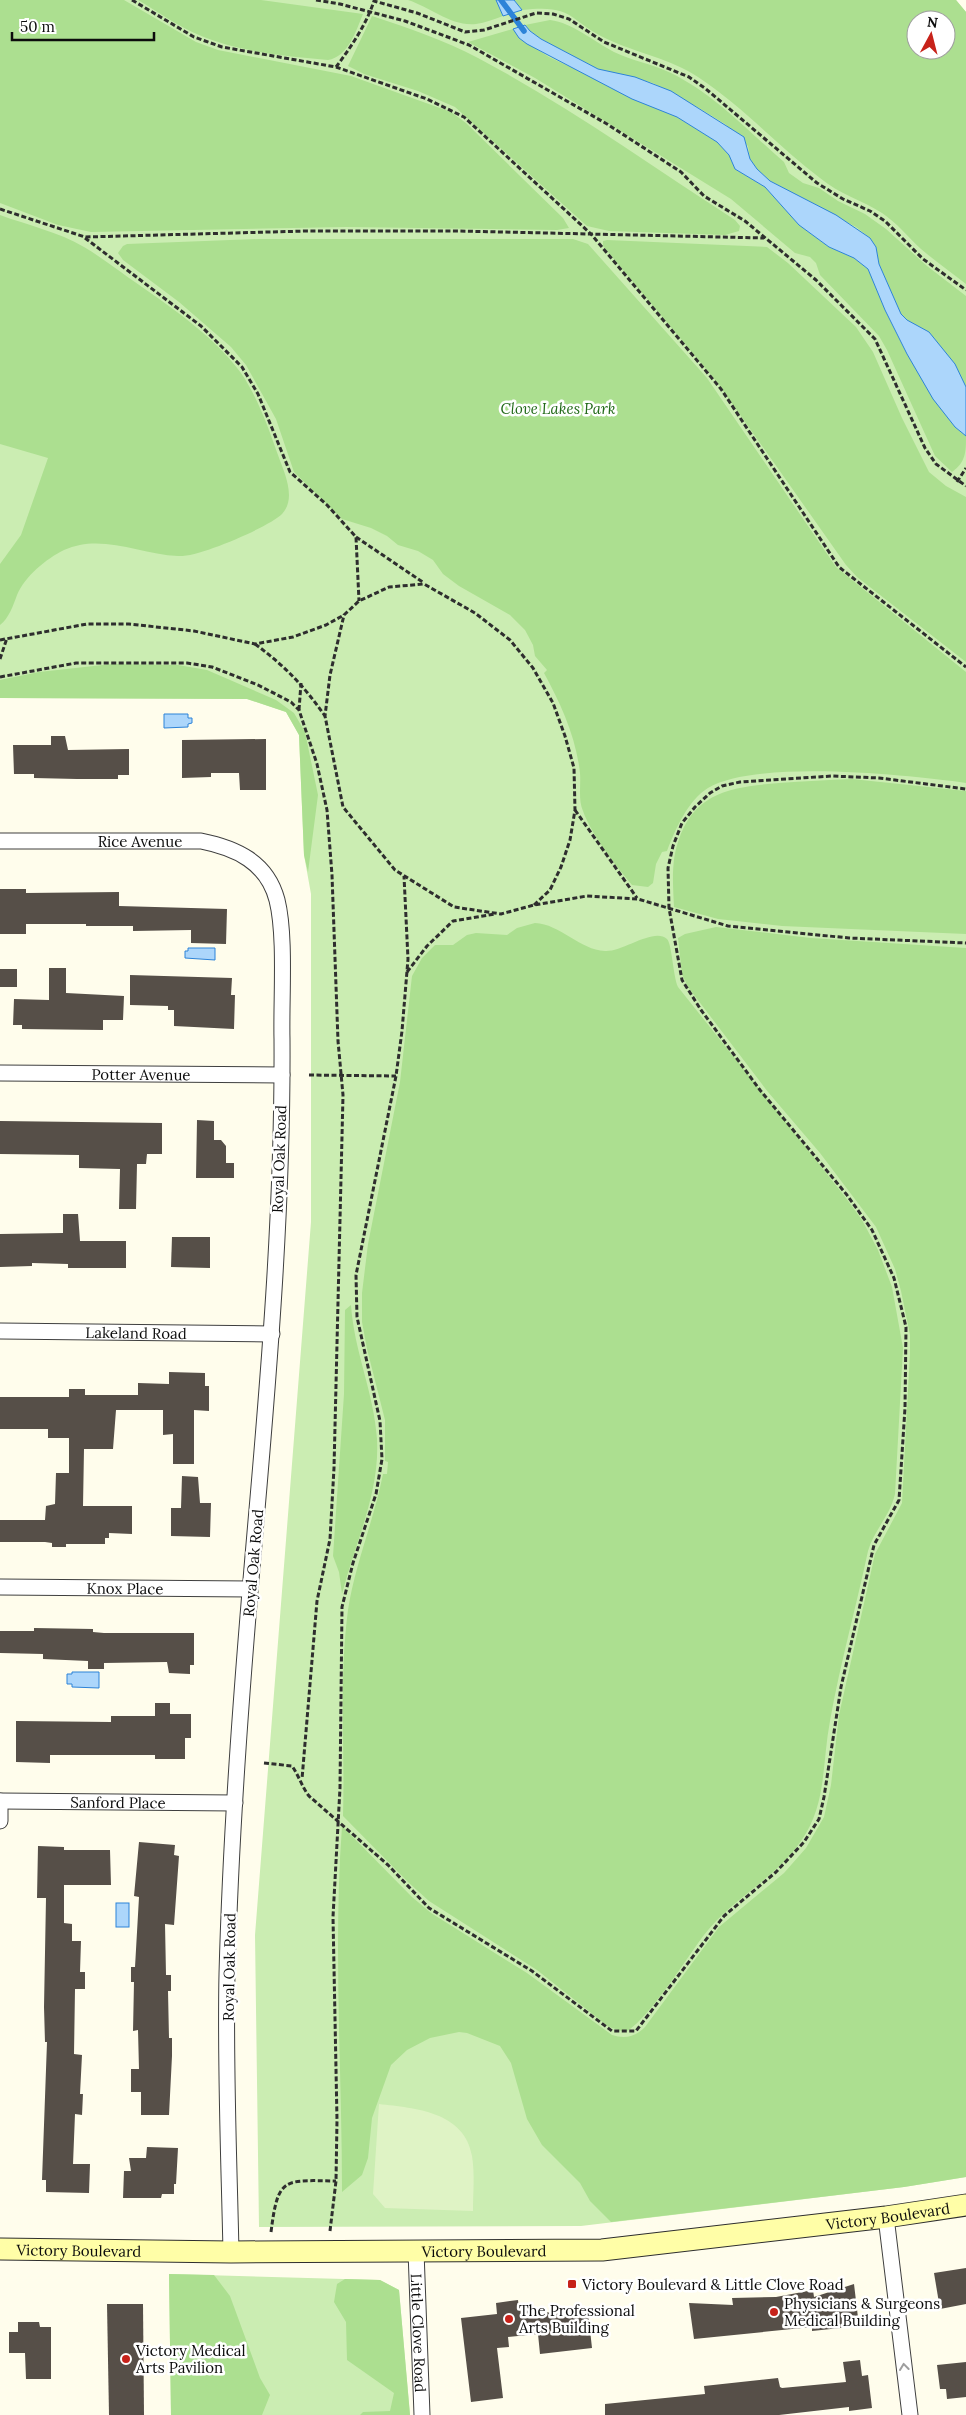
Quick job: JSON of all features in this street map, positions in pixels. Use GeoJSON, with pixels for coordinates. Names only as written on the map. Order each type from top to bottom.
{"type":"FeatureCollection","features":[{"type":"Feature","properties":{"kind":"main road","name":"Victory Boulevard"},"geometry":{"type":"LineString","coordinates":[[0,2249],[231,2252],[602,2250],[886,2217],[966,2205]]}},
{"type":"Feature","properties":{"kind":"street","name":"Rice Avenue"},"geometry":{"type":"LineString","coordinates":[[0,840],[201,841],[225,846],[239,852],[262,868],[267,877]]}},
{"type":"Feature","properties":{"kind":"street","name":"Royal Oak Road"},"geometry":{"type":"LineString","coordinates":[[231,2252],[227,1975],[235,1803],[250,1589],[272,1334],[282,1075],[278,912],[274,890],[267,877]]}},
{"type":"Feature","properties":{"kind":"street","name":"Potter Avenue"},"geometry":{"type":"LineString","coordinates":[[0,1073],[282,1075]]}},
{"type":"Feature","properties":{"kind":"street","name":"Lakeland Road"},"geometry":{"type":"LineString","coordinates":[[0,1331],[272,1334]]}},
{"type":"Feature","properties":{"kind":"street","name":"Knox Place"},"geometry":{"type":"LineString","coordinates":[[0,1587],[250,1589]]}},
{"type":"Feature","properties":{"kind":"street","name":"Sanford Place"},"geometry":{"type":"LineString","coordinates":[[0,1801],[235,1803]]}},
{"type":"Feature","properties":{"kind":"street"},"geometry":{"type":"LineString","coordinates":[[0,1801],[0,1821]]}},
{"type":"Feature","properties":{"kind":"street"},"geometry":{"type":"LineString","coordinates":[[886,2217],[910,2415]]}},
{"type":"Feature","properties":{"kind":"street","name":"Little Clove Road"},"geometry":{"type":"LineString","coordinates":[[416,2251],[422,2415]]}},
{"type":"Feature","properties":{"kind":"path"},"geometry":{"type":"LineString","coordinates":[[132,0],[194,37],[222,47],[336,67],[427,99],[464,117],[591,234],[721,389],[839,567],[966,667]]}},
{"type":"Feature","properties":{"kind":"path"},"geometry":{"type":"LineString","coordinates":[[316,0],[339,2],[405,21],[469,45],[607,124],[681,172],[704,196],[745,222],[816,280],[875,339],[925,448],[936,464],[957,482],[966,486]]}},
{"type":"Feature","properties":{"kind":"path"},"geometry":{"type":"LineString","coordinates":[[336,67],[350,49],[374,1],[417,13],[465,32],[484,30],[536,13],[553,14],[569,19],[604,42],[689,77],[706,89],[817,183],[885,221],[923,259],[966,290]]}},
{"type":"Feature","properties":{"kind":"path"},"geometry":{"type":"LineString","coordinates":[[0,209],[85,237],[193,320],[226,349],[242,367],[258,394],[290,472],[327,505],[356,537],[424,584],[475,613],[503,634],[533,668],[553,703],[565,736],[574,768],[575,810],[570,840],[560,867],[550,890],[534,905]]}},
{"type":"Feature","properties":{"kind":"path"},"geometry":{"type":"LineString","coordinates":[[85,237],[307,231],[764,238]]}},
{"type":"Feature","properties":{"kind":"path"},"geometry":{"type":"LineString","coordinates":[[957,482],[966,468]]}},
{"type":"Feature","properties":{"kind":"path"},"geometry":{"type":"LineString","coordinates":[[356,537],[358,601]]}},
{"type":"Feature","properties":{"kind":"path"},"geometry":{"type":"LineString","coordinates":[[0,640],[87,624],[129,624],[194,631],[255,644],[293,637],[326,625],[344,615],[358,601],[389,588],[424,584]]}},
{"type":"Feature","properties":{"kind":"path"},"geometry":{"type":"LineString","coordinates":[[344,615],[330,675],[325,716],[343,807],[396,870],[404,876],[454,907],[498,914]]}},
{"type":"Feature","properties":{"kind":"path"},"geometry":{"type":"LineString","coordinates":[[0,659],[7,638]]}},
{"type":"Feature","properties":{"kind":"path"},"geometry":{"type":"LineString","coordinates":[[255,644],[280,662],[301,683],[325,716]]}},
{"type":"Feature","properties":{"kind":"path"},"geometry":{"type":"LineString","coordinates":[[299,710],[301,683]]}},
{"type":"Feature","properties":{"kind":"path"},"geometry":{"type":"LineString","coordinates":[[264,1764],[292,1766],[302,1779],[304,1789],[309,1796],[388,1865],[429,1908],[532,1971],[612,2032],[636,2031],[724,1916],[776,1872],[804,1842],[819,1818],[824,1797],[841,1687],[874,1545],[899,1500],[905,1408],[906,1327],[894,1278],[872,1230],[847,1195],[760,1090],[701,1010],[682,980],[669,908],[668,868],[673,846],[682,823],[710,793],[722,786],[740,782],[832,776],[879,778],[966,789]]}},
{"type":"Feature","properties":{"kind":"path"},"geometry":{"type":"LineString","coordinates":[[575,810],[638,899]]}},
{"type":"Feature","properties":{"kind":"path"},"geometry":{"type":"LineString","coordinates":[[330,2232],[336,2181],[337,2120],[333,1918],[338,1821],[342,1607],[353,1563],[376,1494],[382,1460],[380,1421],[357,1317],[356,1275],[396,1076],[406,972],[407,902],[404,876]]}},
{"type":"Feature","properties":{"kind":"path"},"geometry":{"type":"LineString","coordinates":[[406,972],[427,946],[453,921],[587,896],[638,899],[728,926],[849,938],[966,943]]}},
{"type":"Feature","properties":{"kind":"path"},"geometry":{"type":"LineString","coordinates":[[309,1075],[396,1076]]}},
{"type":"Feature","properties":{"kind":"path"},"geometry":{"type":"LineString","coordinates":[[271,2232],[275,2202],[285,2186],[293,2181],[302,2180],[336,2181]]}},
{"type":"Feature","properties":{"kind":"green space","name":"Clove Lakes Park"},"geometry":{"type":"Polygon","coordinates":[[[0,0],[956,0],[966,12],[966,2177],[904,2187],[581,2226],[259,2227],[255,1935],[311,1222],[311,894],[304,855],[299,735],[286,712],[247,699],[0,698],[0,0]]]}},
{"type":"Feature","properties":{"kind":"green space"},"geometry":{"type":"Polygon","coordinates":[[[0,0],[124,0],[196,42],[218,50],[351,76],[451,112],[466,123],[563,218],[569,228],[557,230],[346,227],[91,232],[58,225],[0,203],[0,0]]]}},
{"type":"Feature","properties":{"kind":"green space"},"geometry":{"type":"Polygon","coordinates":[[[138,0],[261,0],[363,14],[346,49],[335,58],[328,60],[262,52],[214,41],[168,19],[138,0]]]}},
{"type":"Feature","properties":{"kind":"green space"},"geometry":{"type":"Polygon","coordinates":[[[408,0],[496,0],[503,16],[483,23],[467,24],[450,20],[408,0]]]}},
{"type":"Feature","properties":{"kind":"green space"},"geometry":{"type":"Polygon","coordinates":[[[514,0],[956,0],[966,12],[966,284],[921,249],[887,217],[874,208],[827,184],[745,113],[698,77],[677,65],[607,39],[562,12],[552,9],[522,10],[514,0]]]}},
{"type":"Feature","properties":{"kind":"green space"},"geometry":{"type":"Polygon","coordinates":[[[372,16],[452,46],[478,58],[544,95],[735,220],[740,226],[739,231],[725,235],[609,231],[587,226],[455,107],[418,91],[364,74],[348,66],[372,16]]]}},
{"type":"Feature","properties":{"kind":"green space"},"geometry":{"type":"Polygon","coordinates":[[[550,20],[567,25],[621,55],[671,73],[702,91],[784,162],[789,173],[803,183],[819,188],[838,201],[865,214],[886,229],[927,266],[966,296],[966,387],[955,364],[901,314],[879,264],[876,247],[870,238],[856,227],[770,181],[757,169],[750,159],[748,146],[725,124],[653,83],[598,69],[541,39],[525,25],[550,20]]]}},
{"type":"Feature","properties":{"kind":"green space"},"geometry":{"type":"Polygon","coordinates":[[[513,29],[519,38],[549,57],[677,117],[717,142],[729,155],[735,169],[765,187],[799,225],[829,247],[854,258],[868,269],[885,310],[907,354],[955,427],[966,436],[963,460],[957,468],[952,472],[935,456],[879,336],[820,275],[816,263],[810,257],[795,253],[731,199],[535,78],[468,42],[513,29]]]}},
{"type":"Feature","properties":{"kind":"green space"},"geometry":{"type":"Polygon","coordinates":[[[0,215],[64,237],[90,250],[189,321],[217,346],[241,373],[258,403],[266,423],[288,485],[289,500],[282,514],[275,520],[232,541],[187,555],[178,556],[92,543],[64,550],[43,563],[25,581],[8,615],[0,625],[0,564],[21,535],[48,458],[0,444],[0,215]]]}},
{"type":"Feature","properties":{"kind":"green space"},"geometry":{"type":"Polygon","coordinates":[[[259,239],[573,239],[588,244],[707,378],[836,567],[966,672],[966,783],[909,776],[834,772],[761,774],[731,779],[708,788],[688,808],[678,825],[667,851],[662,852],[656,864],[653,883],[648,887],[632,885],[604,850],[581,807],[580,773],[571,734],[562,709],[544,673],[547,670],[535,656],[533,645],[525,630],[510,615],[459,586],[443,574],[433,560],[418,551],[398,545],[387,536],[371,528],[342,519],[294,472],[276,419],[246,365],[231,347],[179,302],[123,260],[118,253],[127,244],[259,239]]]}},
{"type":"Feature","properties":{"kind":"green space"},"geometry":{"type":"Polygon","coordinates":[[[603,241],[767,247],[788,263],[856,327],[873,352],[902,418],[929,472],[946,486],[966,497],[966,662],[857,577],[846,565],[717,382],[603,246],[603,241]]]}},
{"type":"Feature","properties":{"kind":"green space"},"geometry":{"type":"Polygon","coordinates":[[[112,664],[178,665],[207,670],[276,700],[294,713],[305,732],[318,795],[308,872],[304,855],[299,735],[286,712],[247,699],[0,698],[0,680],[39,672],[112,664]]]}},
{"type":"Feature","properties":{"kind":"green space"},"geometry":{"type":"Polygon","coordinates":[[[852,779],[966,791],[966,934],[782,926],[718,919],[674,907],[673,866],[678,842],[685,825],[694,812],[705,802],[717,795],[746,787],[788,782],[852,779]]]}},
{"type":"Feature","properties":{"kind":"green space"},"geometry":{"type":"Polygon","coordinates":[[[535,923],[544,924],[596,950],[612,950],[654,936],[661,936],[667,939],[678,987],[862,1220],[878,1250],[892,1287],[903,1348],[895,1494],[890,1509],[874,1536],[868,1551],[834,1700],[822,1783],[815,1813],[801,1841],[779,1867],[715,1922],[655,2003],[634,2026],[625,2032],[609,2027],[537,1970],[429,1901],[343,1816],[343,1687],[348,1610],[355,1576],[383,1474],[387,1474],[388,1462],[385,1461],[385,1420],[362,1322],[362,1293],[368,1244],[400,1082],[412,976],[422,958],[435,945],[453,945],[467,935],[476,933],[507,935],[517,928],[535,923]]]}},
{"type":"Feature","properties":{"kind":"green space"},"geometry":{"type":"Polygon","coordinates":[[[716,927],[811,938],[966,948],[966,2177],[904,2187],[611,2222],[590,2201],[580,2183],[542,2145],[527,2119],[511,2063],[500,2046],[467,2033],[459,2032],[430,2038],[407,2050],[391,2065],[372,2118],[368,2158],[362,2175],[342,2192],[338,1918],[342,1826],[412,1897],[431,1913],[527,1973],[612,2035],[626,2037],[634,2035],[645,2027],[719,1927],[784,1873],[806,1848],[824,1817],[831,1785],[839,1715],[875,1554],[902,1503],[910,1335],[895,1269],[876,1227],[820,1153],[768,1092],[688,987],[682,974],[678,938],[685,934],[716,927]]]}},
{"type":"Feature","properties":{"kind":"green space"},"geometry":{"type":"Polygon","coordinates":[[[351,1305],[356,1339],[375,1422],[377,1459],[375,1479],[366,1518],[342,1594],[339,1572],[333,1556],[344,1394],[345,1310],[351,1305]]]}},
{"type":"Feature","properties":{"kind":"green space"},"geometry":{"type":"Polygon","coordinates":[[[379,2104],[408,2108],[436,2115],[449,2121],[460,2130],[467,2141],[472,2156],[474,2177],[473,2211],[385,2208],[373,2194],[379,2104]]]}},
{"type":"Feature","properties":{"kind":"green space"},"geometry":{"type":"Polygon","coordinates":[[[169,2274],[380,2280],[399,2290],[410,2415],[171,2415],[169,2274]]]}},
{"type":"Feature","properties":{"kind":"green space"},"geometry":{"type":"Polygon","coordinates":[[[169,2274],[214,2275],[230,2296],[260,2378],[270,2395],[262,2415],[171,2415],[169,2274]]]}},
{"type":"Feature","properties":{"kind":"green space"},"geometry":{"type":"Polygon","coordinates":[[[345,2279],[380,2280],[399,2290],[410,2415],[360,2415],[363,2412],[390,2411],[394,2393],[347,2360],[346,2322],[334,2302],[337,2284],[345,2279]]]}},
{"type":"Feature","properties":{"kind":"water"},"geometry":{"type":"Polygon","coordinates":[[[496,0],[514,0],[522,10],[503,16],[496,0]]]}},
{"type":"Feature","properties":{"kind":"water"},"geometry":{"type":"Polygon","coordinates":[[[525,25],[541,39],[598,69],[635,77],[671,91],[744,137],[750,159],[757,169],[770,181],[836,215],[870,238],[876,247],[879,264],[901,314],[907,320],[929,332],[955,364],[966,387],[966,436],[955,427],[933,399],[907,354],[885,310],[868,269],[854,258],[829,247],[799,225],[765,187],[735,169],[729,155],[717,142],[677,117],[632,99],[527,44],[519,38],[513,29],[525,25]]]}},
{"type":"Feature","properties":{"kind":"water"},"geometry":{"type":"Polygon","coordinates":[[[164,714],[188,714],[188,718],[192,718],[192,723],[188,724],[188,727],[164,728],[164,714]]]}},
{"type":"Feature","properties":{"kind":"water"},"geometry":{"type":"Polygon","coordinates":[[[188,948],[215,948],[215,960],[185,958],[185,951],[188,951],[188,948]]]}},
{"type":"Feature","properties":{"kind":"water"},"geometry":{"type":"Polygon","coordinates":[[[72,1672],[99,1672],[99,1688],[72,1687],[72,1684],[67,1684],[67,1674],[72,1674],[72,1672]]]}},
{"type":"Feature","properties":{"kind":"water"},"geometry":{"type":"Polygon","coordinates":[[[116,1903],[129,1903],[129,1927],[116,1927],[116,1903]]]}},
{"type":"Feature","properties":{"kind":"building"},"geometry":{"type":"Polygon","coordinates":[[[51,736],[65,736],[68,750],[129,749],[129,775],[118,775],[118,779],[77,779],[34,778],[34,774],[14,774],[13,745],[51,745],[51,736]]]}},
{"type":"Feature","properties":{"kind":"building"},"geometry":{"type":"Polygon","coordinates":[[[266,739],[266,790],[240,790],[239,773],[211,773],[211,777],[182,778],[182,740],[266,739]]]}},
{"type":"Feature","properties":{"kind":"building"},"geometry":{"type":"Polygon","coordinates":[[[0,889],[26,889],[26,893],[119,892],[119,906],[227,909],[226,944],[191,943],[191,930],[133,931],[133,926],[26,924],[26,934],[0,934],[0,889]]]}},
{"type":"Feature","properties":{"kind":"building"},"geometry":{"type":"Polygon","coordinates":[[[49,968],[66,968],[66,993],[124,996],[123,1020],[103,1020],[103,1030],[22,1029],[22,1025],[13,1025],[14,999],[49,1000],[49,968]]]}},
{"type":"Feature","properties":{"kind":"building"},"geometry":{"type":"Polygon","coordinates":[[[0,969],[17,969],[17,987],[0,987],[0,969]]]}},
{"type":"Feature","properties":{"kind":"building"},"geometry":{"type":"Polygon","coordinates":[[[130,975],[232,978],[231,995],[235,995],[234,1029],[174,1026],[174,1010],[168,1010],[168,1006],[130,1005],[130,975]]]}},
{"type":"Feature","properties":{"kind":"building"},"geometry":{"type":"Polygon","coordinates":[[[197,1120],[214,1121],[214,1140],[221,1140],[226,1146],[226,1163],[234,1163],[234,1178],[196,1178],[197,1120]]]}},
{"type":"Feature","properties":{"kind":"building"},"geometry":{"type":"Polygon","coordinates":[[[0,1121],[162,1123],[162,1154],[147,1154],[146,1164],[137,1164],[136,1209],[119,1209],[120,1169],[79,1168],[79,1155],[0,1154],[0,1121]]]}},
{"type":"Feature","properties":{"kind":"building"},"geometry":{"type":"Polygon","coordinates":[[[63,1214],[78,1214],[80,1241],[126,1241],[126,1268],[68,1268],[68,1264],[32,1263],[32,1266],[0,1267],[0,1234],[63,1233],[63,1214]]]}},
{"type":"Feature","properties":{"kind":"building"},"geometry":{"type":"Polygon","coordinates":[[[172,1237],[210,1237],[210,1268],[171,1267],[172,1237]]]}},
{"type":"Feature","properties":{"kind":"building"},"geometry":{"type":"Polygon","coordinates":[[[169,1372],[205,1373],[205,1386],[209,1386],[209,1411],[194,1410],[194,1464],[173,1464],[173,1434],[163,1435],[163,1410],[116,1410],[113,1449],[84,1449],[83,1506],[132,1506],[132,1534],[109,1533],[109,1538],[105,1538],[105,1544],[66,1544],[66,1547],[52,1547],[52,1543],[45,1542],[0,1542],[0,1520],[45,1520],[46,1506],[55,1504],[56,1473],[69,1473],[69,1438],[48,1438],[48,1429],[0,1429],[0,1397],[69,1397],[69,1389],[85,1389],[85,1395],[138,1395],[138,1383],[169,1384],[169,1372]]]}},
{"type":"Feature","properties":{"kind":"building"},"geometry":{"type":"Polygon","coordinates":[[[182,1476],[198,1477],[200,1503],[211,1503],[210,1537],[171,1536],[171,1508],[181,1508],[182,1476]]]}},
{"type":"Feature","properties":{"kind":"building"},"geometry":{"type":"Polygon","coordinates":[[[34,1628],[93,1629],[93,1632],[104,1633],[194,1633],[194,1665],[190,1665],[190,1674],[169,1673],[167,1662],[104,1663],[104,1669],[88,1669],[88,1661],[43,1659],[43,1654],[0,1653],[0,1631],[34,1631],[34,1628]]]}},
{"type":"Feature","properties":{"kind":"building"},"geometry":{"type":"Polygon","coordinates":[[[155,1703],[170,1703],[170,1714],[191,1714],[191,1738],[185,1738],[185,1759],[155,1759],[155,1755],[50,1755],[50,1763],[16,1762],[16,1721],[111,1722],[111,1716],[155,1716],[155,1703]]]}},
{"type":"Feature","properties":{"kind":"building"},"geometry":{"type":"Polygon","coordinates":[[[139,1842],[175,1845],[174,1855],[179,1856],[174,1925],[165,1924],[166,1975],[171,1975],[171,1991],[168,1991],[169,2038],[172,2038],[169,2115],[141,2115],[141,2092],[131,2092],[131,2069],[139,2069],[138,2030],[133,2031],[134,1982],[131,1982],[131,1967],[135,1967],[139,1897],[134,1896],[139,1842]]]}},
{"type":"Feature","properties":{"kind":"building"},"geometry":{"type":"Polygon","coordinates":[[[38,1846],[64,1847],[64,1850],[110,1850],[111,1885],[64,1885],[64,1923],[72,1924],[72,1941],[81,1941],[80,1972],[85,1972],[85,1989],[75,1989],[74,2054],[82,2055],[80,2094],[83,2094],[82,2115],[75,2114],[73,2164],[90,2164],[89,2193],[46,2192],[46,2180],[42,2180],[47,2042],[45,2042],[44,2007],[46,1898],[37,1898],[38,1846]]]}},
{"type":"Feature","properties":{"kind":"building"},"geometry":{"type":"Polygon","coordinates":[[[147,2147],[178,2148],[174,2194],[162,2194],[161,2198],[123,2198],[124,2171],[131,2171],[129,2158],[146,2158],[147,2147]]]}},
{"type":"Feature","properties":{"kind":"building"},"geometry":{"type":"Polygon","coordinates":[[[966,2268],[966,2304],[940,2309],[934,2273],[966,2268]]]}},
{"type":"Feature","properties":{"kind":"building","name":"Physicians & Surgeons Medical Building"},"geometry":{"type":"Polygon","coordinates":[[[854,2284],[859,2326],[812,2331],[812,2327],[694,2339],[689,2303],[733,2305],[732,2298],[776,2297],[813,2290],[814,2297],[854,2284]]]}},
{"type":"Feature","properties":{"kind":"building"},"geometry":{"type":"Polygon","coordinates":[[[518,2300],[519,2309],[561,2314],[588,2312],[592,2348],[540,2354],[538,2334],[508,2337],[509,2347],[497,2348],[503,2398],[471,2402],[461,2318],[497,2314],[496,2303],[518,2300]]]}},
{"type":"Feature","properties":{"kind":"building","name":"Victory Medical Arts Pavilion"},"geometry":{"type":"Polygon","coordinates":[[[107,2304],[143,2304],[144,2415],[109,2415],[107,2304]]]}},
{"type":"Feature","properties":{"kind":"building"},"geometry":{"type":"Polygon","coordinates":[[[18,2322],[39,2322],[40,2327],[51,2327],[51,2379],[26,2379],[25,2353],[9,2353],[9,2332],[18,2332],[18,2322]]]}},
{"type":"Feature","properties":{"kind":"building"},"geometry":{"type":"Polygon","coordinates":[[[860,2360],[862,2376],[868,2375],[872,2408],[849,2411],[849,2407],[779,2415],[605,2415],[605,2404],[705,2394],[704,2386],[778,2378],[782,2388],[846,2382],[843,2362],[860,2360]]]}},
{"type":"Feature","properties":{"kind":"building"},"geometry":{"type":"Polygon","coordinates":[[[966,2362],[966,2397],[947,2399],[946,2389],[940,2389],[937,2365],[966,2362]]]}},
{"type":"Feature","properties":{"kind":"waterway"},"geometry":{"type":"LineString","coordinates":[[501,0],[524,31]]}},
{"type":"Feature","properties":{"kind":"place","name":"Victory Boulevard & Little Clove Road"},"geometry":{"type":"Point","coordinates":[572,2284]}},
{"type":"Feature","properties":{"kind":"place","name":"Physicians & Surgeons Medical Building"},"geometry":{"type":"Point","coordinates":[774,2312]}},
{"type":"Feature","properties":{"kind":"place","name":"The Professional Arts Building"},"geometry":{"type":"Point","coordinates":[509,2319]}},
{"type":"Feature","properties":{"kind":"place","name":"Victory Medical Arts Pavilion"},"geometry":{"type":"Point","coordinates":[126,2359]}}]}
